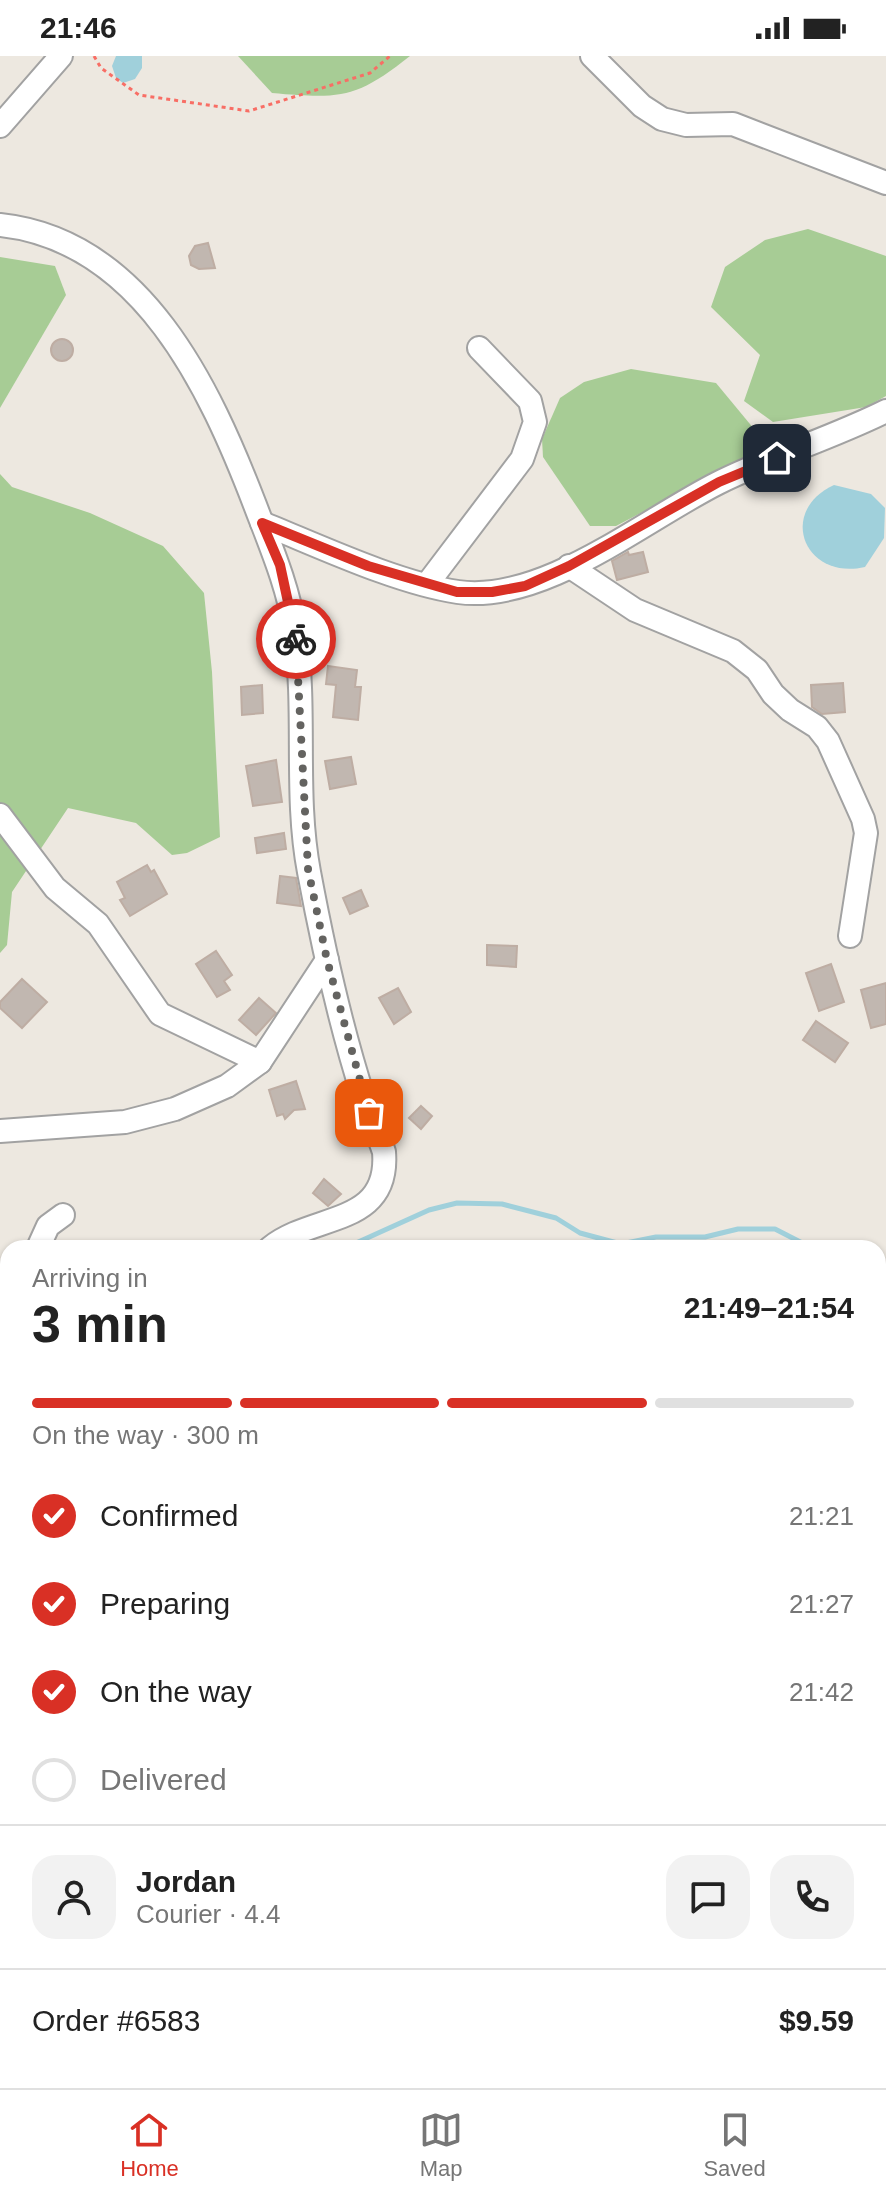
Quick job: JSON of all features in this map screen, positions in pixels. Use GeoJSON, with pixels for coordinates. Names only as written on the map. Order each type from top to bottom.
{"type":"FeatureCollection","features":[{"type":"Feature","properties":{"kind":"street"},"geometry":{"type":"LineString","coordinates":[[0,126],[61,56]]}},
{"type":"Feature","properties":{"kind":"street"},"geometry":{"type":"LineString","coordinates":[[592,56],[642,106],[662,119],[686,125],[733,124],[886,183]]}},
{"type":"Feature","properties":{"kind":"street"},"geometry":{"type":"LineString","coordinates":[[0,225],[58,241],[128,285],[150,308],[196,375],[227,431],[280,565],[295,633],[308,869],[327,960],[362,1094],[384,1152],[385,1167],[382,1183],[365,1205],[284,1240]]}},
{"type":"Feature","properties":{"kind":"street"},"geometry":{"type":"LineString","coordinates":[[428,583],[522,459],[535,422],[536,414],[530,401],[479,348]]}},
{"type":"Feature","properties":{"kind":"street"},"geometry":{"type":"LineString","coordinates":[[262,523],[368,566],[457,592],[492,592],[525,586],[569,566],[719,482],[886,411]]}},
{"type":"Feature","properties":{"kind":"street"},"geometry":{"type":"LineString","coordinates":[[569,566],[635,610],[733,651],[757,670],[790,710],[817,727],[828,741],[863,819],[864,850],[850,936]]}},
{"type":"Feature","properties":{"kind":"street"},"geometry":{"type":"LineString","coordinates":[[0,815],[55,888],[98,924],[160,1014],[260,1062]]}},
{"type":"Feature","properties":{"kind":"street"},"geometry":{"type":"LineString","coordinates":[[0,1131],[138,1119],[175,1109],[227,1086],[260,1062],[327,960]]}},
{"type":"Feature","properties":{"kind":"street"},"geometry":{"type":"LineString","coordinates":[[42,1240],[48,1226],[63,1215]]}},
{"type":"Feature","properties":{"kind":"path"},"geometry":{"type":"LineString","coordinates":[[94,56],[101,68],[139,95],[249,111],[370,73],[390,56]]}},
{"type":"Feature","properties":{"kind":"green space"},"geometry":{"type":"Polygon","coordinates":[[[238,56],[410,56],[361,88],[315,96],[272,93],[238,56]]]}},
{"type":"Feature","properties":{"kind":"green space"},"geometry":{"type":"Polygon","coordinates":[[[808,229],[886,256],[886,396],[866,407],[773,422],[744,401],[760,355],[711,307],[725,267],[765,240],[808,229]]]}},
{"type":"Feature","properties":{"kind":"green space"},"geometry":{"type":"Polygon","coordinates":[[[0,257],[55,266],[66,295],[0,408],[0,257]]]}},
{"type":"Feature","properties":{"kind":"green space"},"geometry":{"type":"Polygon","coordinates":[[[631,369],[716,383],[764,441],[751,455],[616,526],[590,526],[543,457],[542,439],[560,398],[584,382],[631,369]]]}},
{"type":"Feature","properties":{"kind":"green space"},"geometry":{"type":"Polygon","coordinates":[[[0,474],[12,487],[90,513],[163,546],[204,593],[212,672],[220,837],[187,853],[172,855],[136,823],[68,808],[12,892],[7,945],[0,953],[0,474]]]}},
{"type":"Feature","properties":{"kind":"water"},"geometry":{"type":"Polygon","coordinates":[[[116,56],[142,56],[142,68],[135,79],[123,83],[116,78],[112,66],[116,56]]]}},
{"type":"Feature","properties":{"kind":"water"},"geometry":{"type":"Polygon","coordinates":[[[834,485],[871,494],[885,508],[884,538],[865,567],[844,569],[826,564],[813,554],[805,541],[803,526],[806,511],[816,497],[834,485]]]}},
{"type":"Feature","properties":{"kind":"building"},"geometry":{"type":"Polygon","coordinates":[[[208,243],[215,268],[199,269],[191,265],[189,256],[195,246],[208,243]]]}},
{"type":"Feature","properties":{"kind":"building"},"geometry":{"type":"Polygon","coordinates":[[[62,339],[73,350],[62,361],[51,350],[62,339]]]}},
{"type":"Feature","properties":{"kind":"building"},"geometry":{"type":"Polygon","coordinates":[[[628,552],[629,555],[643,552],[648,572],[617,580],[612,561],[628,552]]]}},
{"type":"Feature","properties":{"kind":"building"},"geometry":{"type":"Polygon","coordinates":[[[328,666],[357,670],[355,687],[361,687],[358,720],[333,717],[336,685],[326,684],[328,666]]]}},
{"type":"Feature","properties":{"kind":"building"},"geometry":{"type":"Polygon","coordinates":[[[843,683],[845,712],[822,714],[812,707],[811,685],[843,683]]]}},
{"type":"Feature","properties":{"kind":"building"},"geometry":{"type":"Polygon","coordinates":[[[262,685],[263,713],[242,715],[241,687],[262,685]]]}},
{"type":"Feature","properties":{"kind":"building"},"geometry":{"type":"Polygon","coordinates":[[[351,757],[356,784],[330,789],[325,761],[351,757]]]}},
{"type":"Feature","properties":{"kind":"building"},"geometry":{"type":"Polygon","coordinates":[[[276,760],[282,802],[253,806],[246,766],[276,760]]]}},
{"type":"Feature","properties":{"kind":"building"},"geometry":{"type":"Polygon","coordinates":[[[284,833],[286,849],[257,853],[255,838],[284,833]]]}},
{"type":"Feature","properties":{"kind":"building"},"geometry":{"type":"Polygon","coordinates":[[[147,865],[151,872],[154,870],[167,894],[130,916],[120,900],[125,898],[117,882],[147,865]]]}},
{"type":"Feature","properties":{"kind":"building"},"geometry":{"type":"Polygon","coordinates":[[[280,876],[296,878],[301,906],[277,903],[280,876]]]}},
{"type":"Feature","properties":{"kind":"building"},"geometry":{"type":"Polygon","coordinates":[[[361,890],[368,906],[350,914],[343,898],[361,890]]]}},
{"type":"Feature","properties":{"kind":"building"},"geometry":{"type":"Polygon","coordinates":[[[487,945],[517,946],[516,967],[487,965],[487,945]]]}},
{"type":"Feature","properties":{"kind":"building"},"geometry":{"type":"Polygon","coordinates":[[[216,951],[232,975],[224,981],[230,990],[217,997],[196,964],[216,951]]]}},
{"type":"Feature","properties":{"kind":"building"},"geometry":{"type":"Polygon","coordinates":[[[831,964],[844,1002],[819,1011],[806,973],[831,964]]]}},
{"type":"Feature","properties":{"kind":"building"},"geometry":{"type":"Polygon","coordinates":[[[22,979],[47,1002],[22,1028],[0,1008],[0,1002],[22,979]]]}},
{"type":"Feature","properties":{"kind":"building"},"geometry":{"type":"Polygon","coordinates":[[[886,983],[886,1024],[871,1028],[861,990],[886,983]]]}},
{"type":"Feature","properties":{"kind":"building"},"geometry":{"type":"Polygon","coordinates":[[[398,988],[411,1012],[394,1024],[379,998],[398,988]]]}},
{"type":"Feature","properties":{"kind":"building"},"geometry":{"type":"Polygon","coordinates":[[[259,998],[276,1013],[256,1035],[239,1020],[259,998]]]}},
{"type":"Feature","properties":{"kind":"building"},"geometry":{"type":"Polygon","coordinates":[[[816,1021],[848,1043],[835,1062],[803,1040],[816,1021]]]}},
{"type":"Feature","properties":{"kind":"building"},"geometry":{"type":"Polygon","coordinates":[[[296,1081],[305,1109],[294,1110],[285,1119],[283,1114],[277,1116],[269,1090],[296,1081]]]}},
{"type":"Feature","properties":{"kind":"building"},"geometry":{"type":"Polygon","coordinates":[[[421,1106],[432,1116],[421,1129],[409,1118],[421,1106]]]}},
{"type":"Feature","properties":{"kind":"building"},"geometry":{"type":"Polygon","coordinates":[[[324,1179],[341,1194],[328,1206],[313,1193],[324,1179]]]}},
{"type":"Feature","properties":{"kind":"waterway"},"geometry":{"type":"LineString","coordinates":[[363,1240],[429,1210],[457,1203],[502,1204],[556,1218],[580,1233],[606,1240]]}},
{"type":"Feature","properties":{"kind":"waterway"},"geometry":{"type":"LineString","coordinates":[[641,1240],[705,1237],[738,1229],[775,1229],[796,1240]]}},
{"type":"Feature","properties":{"kind":"way so far"},"geometry":{"type":"LineString","coordinates":[[296,639],[308,869],[327,960],[369,1113]]}},
{"type":"Feature","properties":{"kind":"route"},"geometry":{"type":"LineString","coordinates":[[296,639],[280,565],[262,523],[368,566],[457,592],[492,592],[525,586],[569,566],[719,482],[777,458]]}}]}
